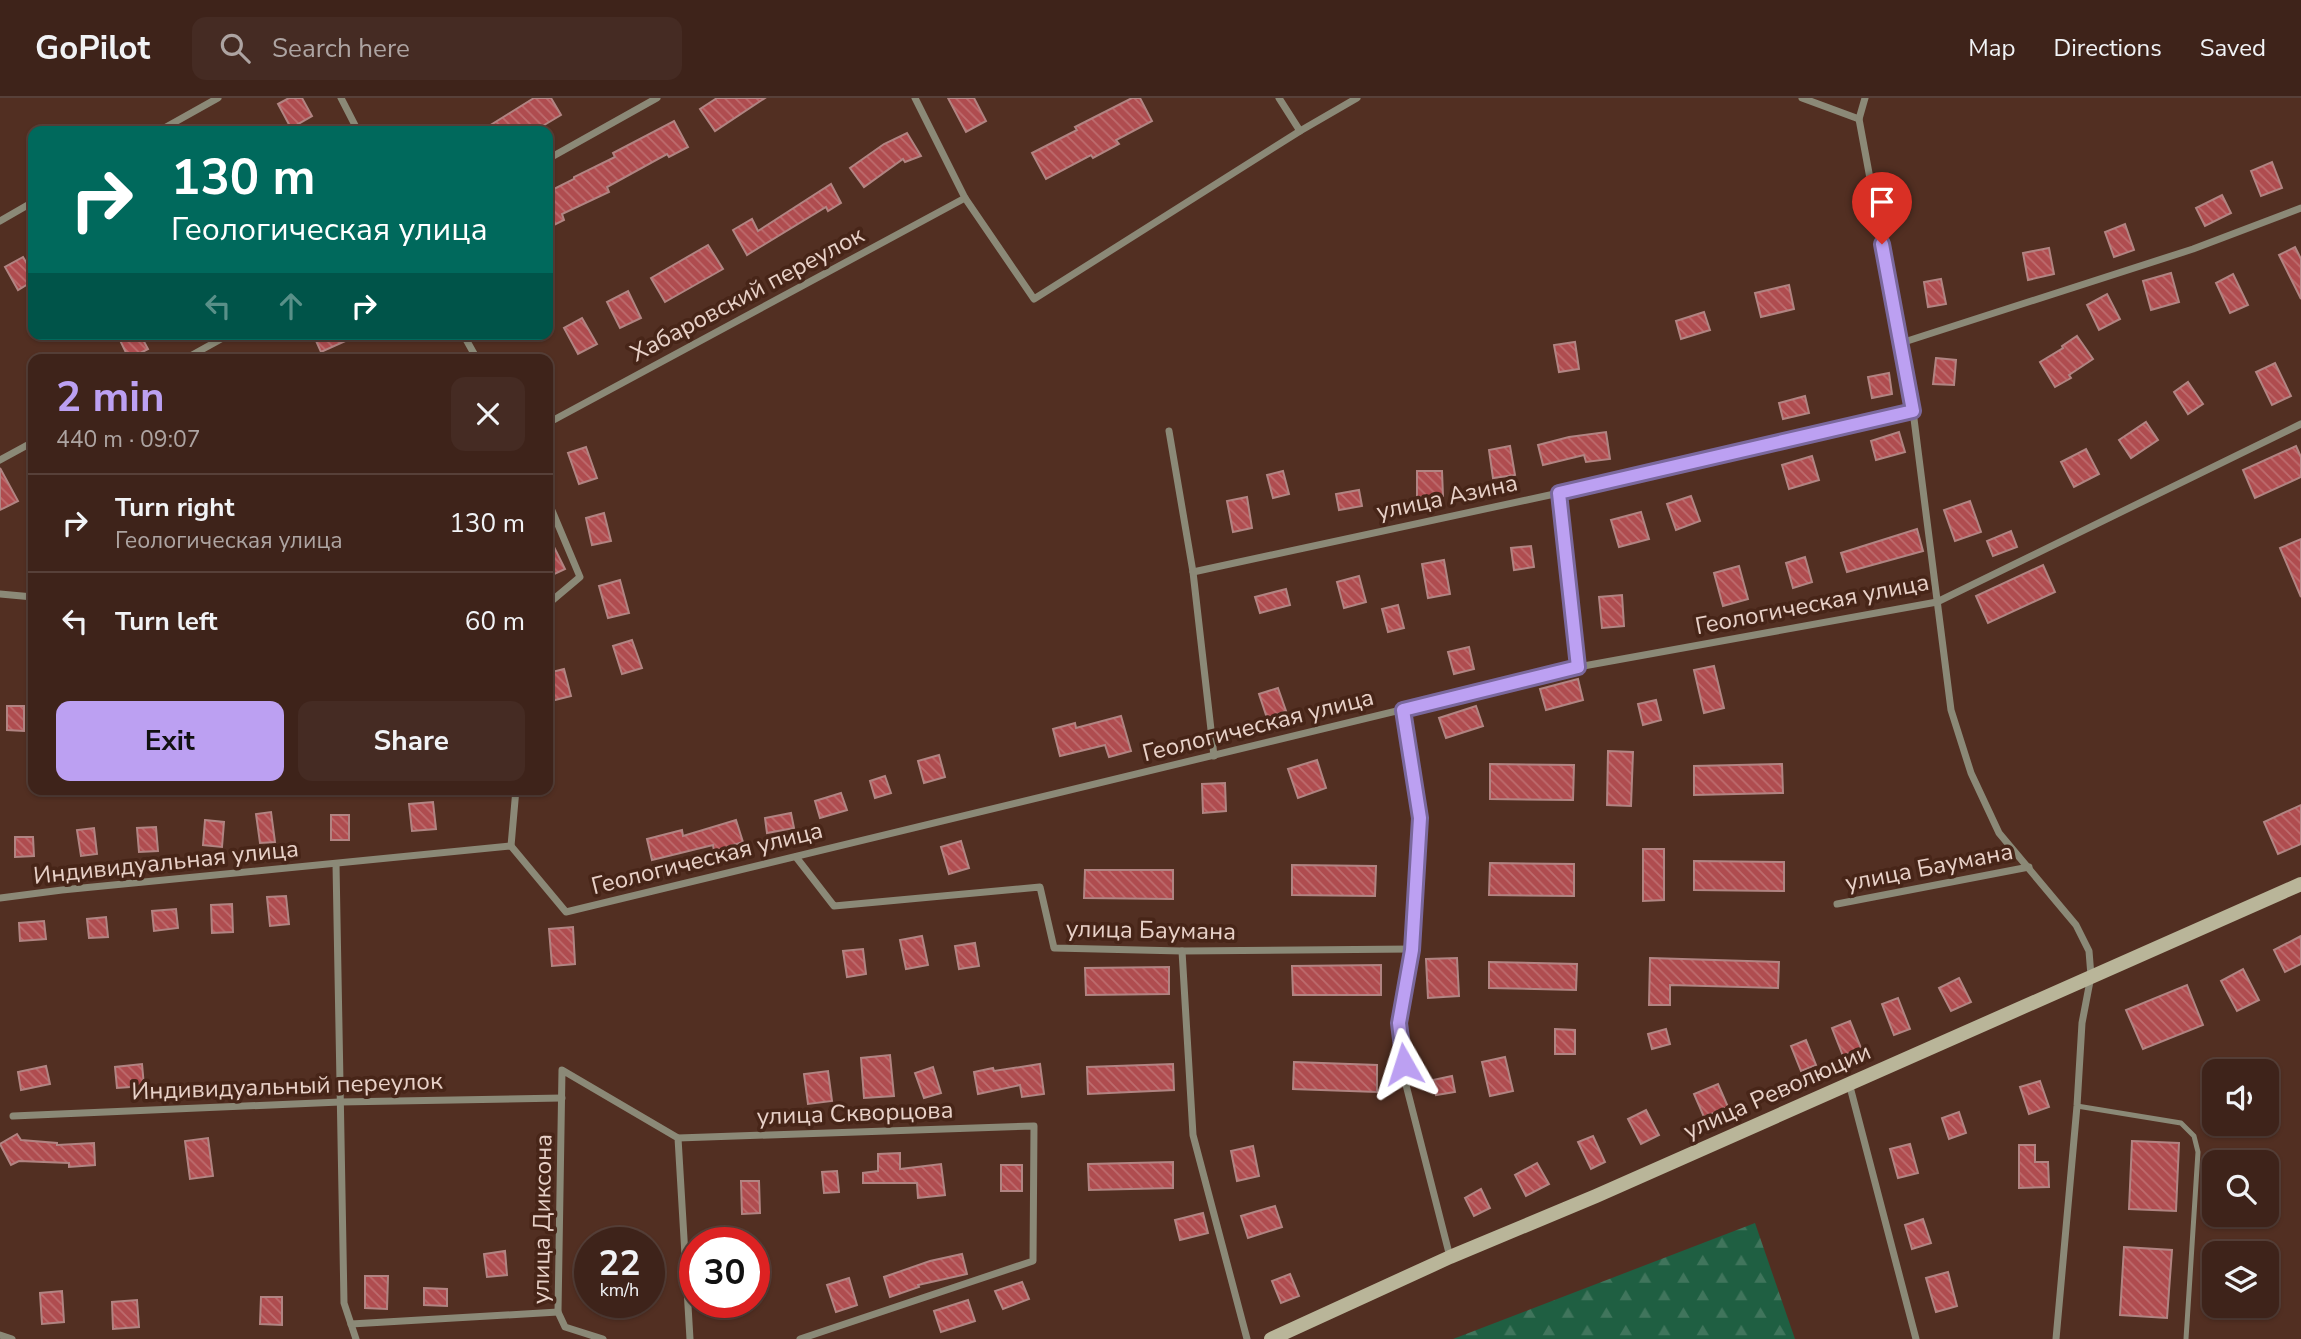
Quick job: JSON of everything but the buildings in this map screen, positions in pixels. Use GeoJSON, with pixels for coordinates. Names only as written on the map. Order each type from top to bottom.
{"type":"FeatureCollection","features":[{"type":"Feature","properties":{"kind":"street"},"geometry":{"type":"LineString","coordinates":[[168,126],[218,98]]}},
{"type":"Feature","properties":{"kind":"street"},"geometry":{"type":"LineString","coordinates":[[341,98],[355,126]]}},
{"type":"Feature","properties":{"kind":"street"},"geometry":{"type":"LineString","coordinates":[[553,156],[657,98]]}},
{"type":"Feature","properties":{"kind":"street"},"geometry":{"type":"LineString","coordinates":[[915,98],[965,198],[1034,299],[1357,98]]}},
{"type":"Feature","properties":{"kind":"street"},"geometry":{"type":"LineString","coordinates":[[1279,98],[1300,131]]}},
{"type":"Feature","properties":{"kind":"street"},"geometry":{"type":"LineString","coordinates":[[1802,98],[1859,120]]}},
{"type":"Feature","properties":{"kind":"street"},"geometry":{"type":"LineString","coordinates":[[1865,98],[1859,120],[1913,411],[1951,710],[1971,773],[2000,833],[2076,925],[2089,951],[2091,976],[2082,1023],[2056,1339]]}},
{"type":"Feature","properties":{"kind":"street","name":"Хабаровский переулок"},"geometry":{"type":"LineString","coordinates":[[553,420],[965,198]]}},
{"type":"Feature","properties":{"kind":"street"},"geometry":{"type":"LineString","coordinates":[[0,221],[28,205]]}},
{"type":"Feature","properties":{"kind":"street"},"geometry":{"type":"LineString","coordinates":[[1901,343],[2193,250],[2301,208]]}},
{"type":"Feature","properties":{"kind":"street"},"geometry":{"type":"LineString","coordinates":[[194,354],[219,340]]}},
{"type":"Feature","properties":{"kind":"street","name":"улица Азина"},"geometry":{"type":"LineString","coordinates":[[1193,572],[1559,493],[1913,411]]}},
{"type":"Feature","properties":{"kind":"street","name":"Геологическая улица"},"geometry":{"type":"LineString","coordinates":[[511,846],[566,912],[1578,667],[1937,602],[2301,424]]}},
{"type":"Feature","properties":{"kind":"street"},"geometry":{"type":"LineString","coordinates":[[1169,431],[1193,572],[1214,756]]}},
{"type":"Feature","properties":{"kind":"street"},"geometry":{"type":"LineString","coordinates":[[0,460],[28,445]]}},
{"type":"Feature","properties":{"kind":"street"},"geometry":{"type":"LineString","coordinates":[[1559,493],[1578,667]]}},
{"type":"Feature","properties":{"kind":"street"},"geometry":{"type":"LineString","coordinates":[[553,513],[580,577],[553,600]]}},
{"type":"Feature","properties":{"kind":"street"},"geometry":{"type":"LineString","coordinates":[[0,594],[28,597]]}},
{"type":"Feature","properties":{"kind":"street"},"geometry":{"type":"LineString","coordinates":[[1403,710],[1420,818],[1412,950],[1399,1023],[1406,1085],[1450,1257]]}},
{"type":"Feature","properties":{"kind":"street"},"geometry":{"type":"LineString","coordinates":[[511,846],[515,795]]}},
{"type":"Feature","properties":{"kind":"street","name":"Индивидуальная улица"},"geometry":{"type":"LineString","coordinates":[[0,898],[511,846]]}},
{"type":"Feature","properties":{"kind":"street","name":"улица Баумана"},"geometry":{"type":"LineString","coordinates":[[796,856],[834,906],[1040,887],[1054,948],[1182,951],[1412,950]]}},
{"type":"Feature","properties":{"kind":"street"},"geometry":{"type":"LineString","coordinates":[[336,864],[344,1303],[356,1339]]}},
{"type":"Feature","properties":{"kind":"street","name":"улица Баумана"},"geometry":{"type":"LineString","coordinates":[[1837,904],[2029,867]]}},
{"type":"Feature","properties":{"kind":"street","name":"улица Революции"},"geometry":{"type":"LineString","coordinates":[[1271,1339],[1450,1257],[1596,1196],[2301,884]]}},
{"type":"Feature","properties":{"kind":"street"},"geometry":{"type":"LineString","coordinates":[[1182,951],[1193,1135],[1247,1339]]}},
{"type":"Feature","properties":{"kind":"street","name":"улица Диксона"},"geometry":{"type":"LineString","coordinates":[[603,1339],[565,1327],[558,1312],[562,1070],[678,1138]]}},
{"type":"Feature","properties":{"kind":"street"},"geometry":{"type":"LineString","coordinates":[[1849,1083],[1916,1339]]}},
{"type":"Feature","properties":{"kind":"street","name":"Индивидуальный переулок"},"geometry":{"type":"LineString","coordinates":[[13,1115],[340,1102],[562,1098]]}},
{"type":"Feature","properties":{"kind":"street","name":"улица Скворцова"},"geometry":{"type":"LineString","coordinates":[[678,1138],[1034,1126],[1033,1261],[800,1339]]}},
{"type":"Feature","properties":{"kind":"street"},"geometry":{"type":"LineString","coordinates":[[678,1138],[691,1339]]}},
{"type":"Feature","properties":{"kind":"street"},"geometry":{"type":"LineString","coordinates":[[351,1324],[558,1312]]}},
{"type":"Feature","properties":{"kind":"street"},"geometry":{"type":"LineString","coordinates":[[0,1335],[11,1339]]}},
{"type":"Feature","properties":{"kind":"lane"},"geometry":{"type":"LineString","coordinates":[[2077,1106],[2181,1123],[2194,1136],[2198,1152],[2186,1339]]}},
{"type":"Feature","properties":{"kind":"green space"},"geometry":{"type":"Polygon","coordinates":[[[1755,1223],[1795,1339],[1453,1339],[1755,1223]]]}},
{"type":"Feature","properties":{"kind":"route"},"geometry":{"type":"LineString","coordinates":[[1404,1064],[1399,1023],[1412,950],[1420,818],[1403,710],[1578,667],[1559,493],[1913,411],[1882,244]]}}]}
